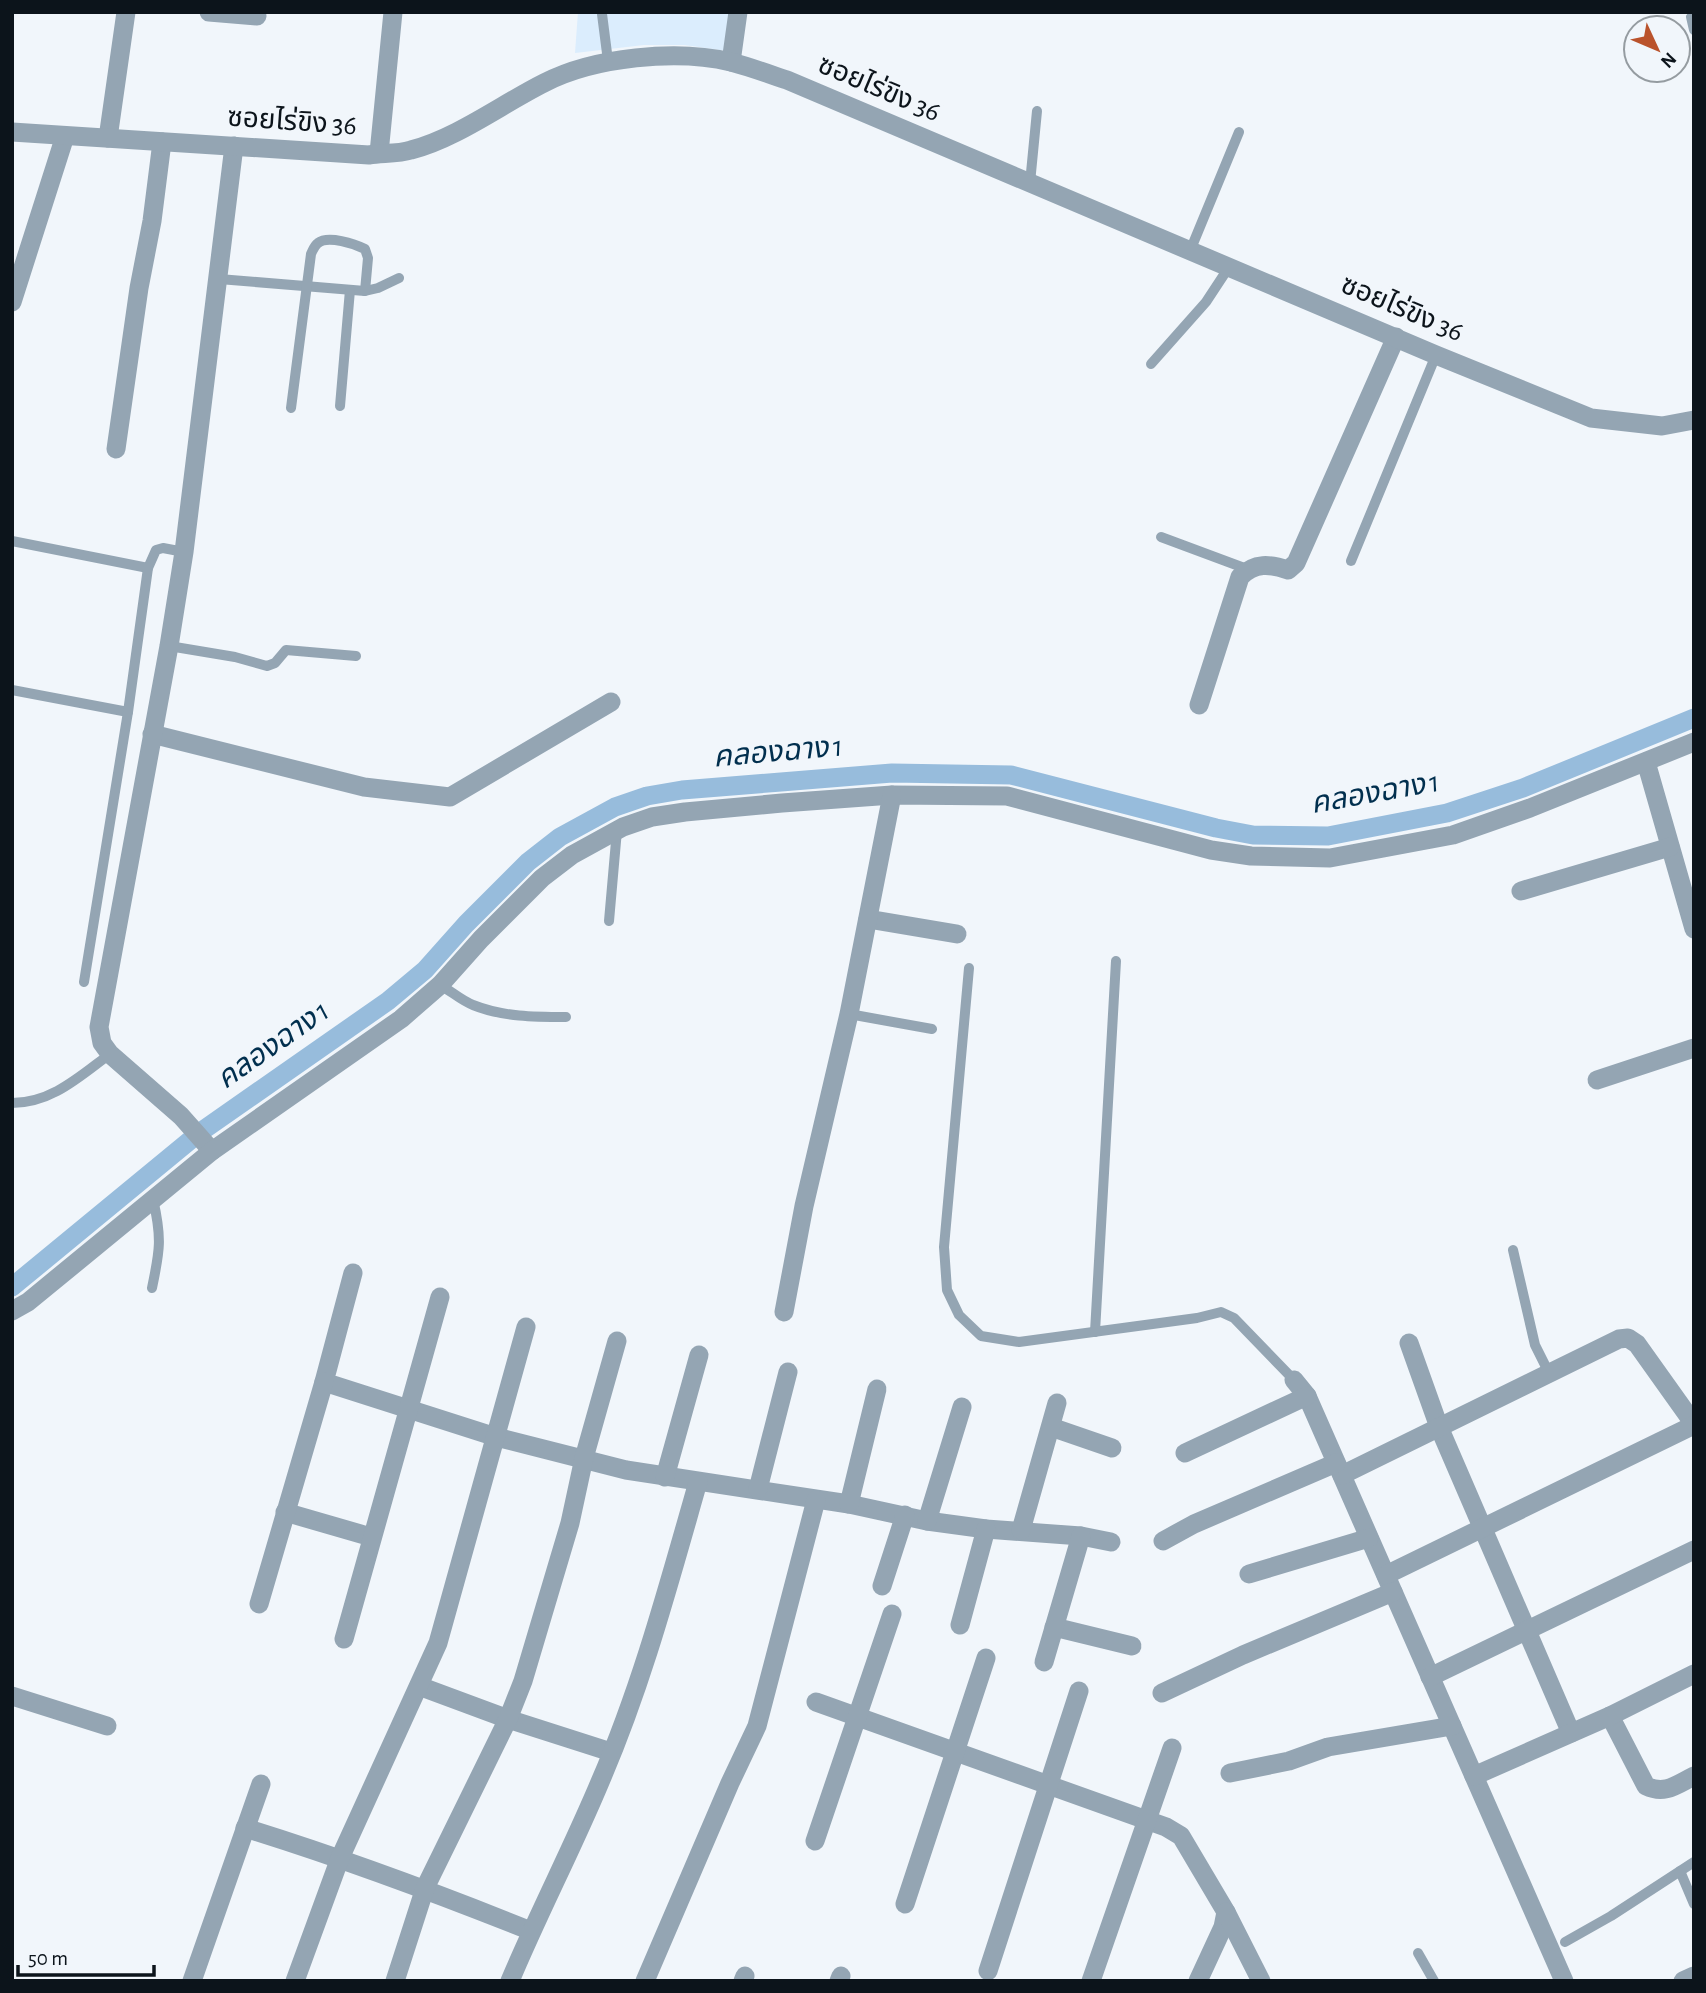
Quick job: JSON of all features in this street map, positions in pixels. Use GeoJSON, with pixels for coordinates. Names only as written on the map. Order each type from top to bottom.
{"type":"FeatureCollection","features":[{"type":"Feature","properties":{"kind":"street"},"geometry":{"type":"LineString","coordinates":[[108,138],[126,12]]}},
{"type":"Feature","properties":{"kind":"street"},"geometry":{"type":"LineString","coordinates":[[209,12],[257,16]]}},
{"type":"Feature","properties":{"kind":"street"},"geometry":{"type":"LineString","coordinates":[[379,153],[393,12]]}},
{"type":"Feature","properties":{"kind":"street"},"geometry":{"type":"LineString","coordinates":[[731,62],[738,12]]}},
{"type":"Feature","properties":{"kind":"street","name":"ซอยไร่ขิง 36"},"geometry":{"type":"LineString","coordinates":[[12,132],[379,153],[411,150],[452,133],[547,81],[608,61],[631,58],[691,58],[731,62],[787,80],[1591,418],[1662,426],[1694,420]]}},
{"type":"Feature","properties":{"kind":"street"},"geometry":{"type":"LineString","coordinates":[[12,302],[65,136]]}},
{"type":"Feature","properties":{"kind":"street"},"geometry":{"type":"LineString","coordinates":[[116,449],[162,142]]}},
{"type":"Feature","properties":{"kind":"street"},"geometry":{"type":"LineString","coordinates":[[208,1146],[181,1116],[110,1054],[102,1043],[99,1027],[184,552],[234,146]]}},
{"type":"Feature","properties":{"kind":"street"},"geometry":{"type":"LineString","coordinates":[[1199,705],[1240,576],[1247,569],[1270,564],[1288,570],[1296,563],[1395,337]]}},
{"type":"Feature","properties":{"kind":"street"},"geometry":{"type":"LineString","coordinates":[[152,734],[364,787],[450,797],[611,702]]}},
{"type":"Feature","properties":{"kind":"street"},"geometry":{"type":"LineString","coordinates":[[12,1311],[28,1302],[153,1199],[208,1146],[401,1019],[440,985],[542,878],[572,855],[617,830],[652,817],[892,795],[1007,796],[1211,850],[1251,856],[1330,858],[1453,835],[1531,808],[1694,742]]}},
{"type":"Feature","properties":{"kind":"street"},"geometry":{"type":"LineString","coordinates":[[1646,762],[1694,929]]}},
{"type":"Feature","properties":{"kind":"street"},"geometry":{"type":"LineString","coordinates":[[784,1312],[804,1206],[849,1014],[892,795]]}},
{"type":"Feature","properties":{"kind":"street"},"geometry":{"type":"LineString","coordinates":[[1521,891],[1670,847]]}},
{"type":"Feature","properties":{"kind":"street"},"geometry":{"type":"LineString","coordinates":[[868,919],[957,934]]}},
{"type":"Feature","properties":{"kind":"street"},"geometry":{"type":"LineString","coordinates":[[1597,1080],[1694,1048]]}},
{"type":"Feature","properties":{"kind":"street"},"geometry":{"type":"LineString","coordinates":[[259,1604],[353,1273]]}},
{"type":"Feature","properties":{"kind":"street"},"geometry":{"type":"LineString","coordinates":[[344,1639],[440,1297]]}},
{"type":"Feature","properties":{"kind":"street"},"geometry":{"type":"LineString","coordinates":[[295,1981],[340,1858],[438,1643],[526,1327]]}},
{"type":"Feature","properties":{"kind":"street"},"geometry":{"type":"LineString","coordinates":[[1162,1693],[1390,1584],[1483,1528],[1694,1424],[1637,1344],[1628,1338],[1619,1339],[1439,1427],[1339,1469],[1194,1524],[1163,1542]]}},
{"type":"Feature","properties":{"kind":"street"},"geometry":{"type":"LineString","coordinates":[[395,1981],[425,1888],[508,1719],[523,1681],[570,1523],[584,1458],[617,1341]]}},
{"type":"Feature","properties":{"kind":"street"},"geometry":{"type":"LineString","coordinates":[[1409,1343],[1439,1427],[1571,1733]]}},
{"type":"Feature","properties":{"kind":"street"},"geometry":{"type":"LineString","coordinates":[[665,1477],[699,1355]]}},
{"type":"Feature","properties":{"kind":"street"},"geometry":{"type":"LineString","coordinates":[[758,1489],[788,1371]]}},
{"type":"Feature","properties":{"kind":"street"},"geometry":{"type":"LineString","coordinates":[[1294,1380],[1307,1396],[1564,1981]]}},
{"type":"Feature","properties":{"kind":"street"},"geometry":{"type":"LineString","coordinates":[[324,1382],[496,1437],[626,1470],[849,1504],[927,1521],[986,1529],[1081,1536],[1111,1542]]}},
{"type":"Feature","properties":{"kind":"street"},"geometry":{"type":"LineString","coordinates":[[849,1504],[877,1389]]}},
{"type":"Feature","properties":{"kind":"street"},"geometry":{"type":"LineString","coordinates":[[1185,1453],[1307,1396]]}},
{"type":"Feature","properties":{"kind":"street"},"geometry":{"type":"LineString","coordinates":[[1021,1530],[1057,1403]]}},
{"type":"Feature","properties":{"kind":"street"},"geometry":{"type":"LineString","coordinates":[[927,1521],[962,1407]]}},
{"type":"Feature","properties":{"kind":"street"},"geometry":{"type":"LineString","coordinates":[[1051,1427],[1112,1448]]}},
{"type":"Feature","properties":{"kind":"street"},"geometry":{"type":"LineString","coordinates":[[510,1981],[601,1780],[640,1680],[698,1482]]}},
{"type":"Feature","properties":{"kind":"street"},"geometry":{"type":"LineString","coordinates":[[645,1981],[757,1726],[816,1500]]}},
{"type":"Feature","properties":{"kind":"street"},"geometry":{"type":"LineString","coordinates":[[285,1512],[371,1537]]}},
{"type":"Feature","properties":{"kind":"street"},"geometry":{"type":"LineString","coordinates":[[882,1586],[905,1515]]}},
{"type":"Feature","properties":{"kind":"street"},"geometry":{"type":"LineString","coordinates":[[960,1625],[986,1529]]}},
{"type":"Feature","properties":{"kind":"street"},"geometry":{"type":"LineString","coordinates":[[1044,1662],[1081,1536]]}},
{"type":"Feature","properties":{"kind":"street"},"geometry":{"type":"LineString","coordinates":[[1249,1574],[1369,1538]]}},
{"type":"Feature","properties":{"kind":"street"},"geometry":{"type":"LineString","coordinates":[[1430,1676],[1694,1550]]}},
{"type":"Feature","properties":{"kind":"street"},"geometry":{"type":"LineString","coordinates":[[815,1841],[892,1614]]}},
{"type":"Feature","properties":{"kind":"street"},"geometry":{"type":"LineString","coordinates":[[1055,1627],[1132,1646]]}},
{"type":"Feature","properties":{"kind":"street"},"geometry":{"type":"LineString","coordinates":[[905,1904],[986,1658]]}},
{"type":"Feature","properties":{"kind":"street"},"geometry":{"type":"LineString","coordinates":[[1474,1776],[1610,1716],[1694,1674]]}},
{"type":"Feature","properties":{"kind":"street"},"geometry":{"type":"LineString","coordinates":[[419,1686],[508,1719],[611,1752]]}},
{"type":"Feature","properties":{"kind":"street"},"geometry":{"type":"LineString","coordinates":[[988,1971],[1079,1691]]}},
{"type":"Feature","properties":{"kind":"street"},"geometry":{"type":"LineString","coordinates":[[12,1696],[107,1726]]}},
{"type":"Feature","properties":{"kind":"street"},"geometry":{"type":"LineString","coordinates":[[816,1702],[1147,1820],[1181,1836],[1226,1912],[1261,1981]]}},
{"type":"Feature","properties":{"kind":"street"},"geometry":{"type":"LineString","coordinates":[[1610,1716],[1646,1786],[1656,1791],[1666,1790],[1694,1776]]}},
{"type":"Feature","properties":{"kind":"street"},"geometry":{"type":"LineString","coordinates":[[1230,1773],[1289,1761],[1328,1747],[1452,1726]]}},
{"type":"Feature","properties":{"kind":"street"},"geometry":{"type":"LineString","coordinates":[[1091,1981],[1172,1748]]}},
{"type":"Feature","properties":{"kind":"street"},"geometry":{"type":"LineString","coordinates":[[192,1981],[261,1784]]}},
{"type":"Feature","properties":{"kind":"street"},"geometry":{"type":"LineString","coordinates":[[245,1828],[425,1888],[531,1931]]}},
{"type":"Feature","properties":{"kind":"street"},"geometry":{"type":"LineString","coordinates":[[1198,1981],[1223,1927],[1226,1912]]}},
{"type":"Feature","properties":{"kind":"street"},"geometry":{"type":"LineString","coordinates":[[1683,1981],[1694,1976]]}},
{"type":"Feature","properties":{"kind":"lane"},"geometry":{"type":"LineString","coordinates":[[602,14],[608,61]]}},
{"type":"Feature","properties":{"kind":"lane"},"geometry":{"type":"LineString","coordinates":[[1694,14],[1691,17],[1694,30]]}},
{"type":"Feature","properties":{"kind":"lane"},"geometry":{"type":"LineString","coordinates":[[1030,183],[1037,111]]}},
{"type":"Feature","properties":{"kind":"lane"},"geometry":{"type":"LineString","coordinates":[[1190,251],[1239,132]]}},
{"type":"Feature","properties":{"kind":"lane"},"geometry":{"type":"LineString","coordinates":[[291,408],[311,254],[318,243],[327,240],[365,249],[368,258],[365,290]]}},
{"type":"Feature","properties":{"kind":"lane"},"geometry":{"type":"LineString","coordinates":[[1151,364],[1206,302],[1229,267]]}},
{"type":"Feature","properties":{"kind":"lane"},"geometry":{"type":"LineString","coordinates":[[219,279],[365,290],[378,288],[399,278]]}},
{"type":"Feature","properties":{"kind":"lane"},"geometry":{"type":"LineString","coordinates":[[340,406],[350,290]]}},
{"type":"Feature","properties":{"kind":"lane"},"geometry":{"type":"LineString","coordinates":[[1351,561],[1436,355]]}},
{"type":"Feature","properties":{"kind":"lane"},"geometry":{"type":"LineString","coordinates":[[1161,537],[1247,569]]}},
{"type":"Feature","properties":{"kind":"lane"},"geometry":{"type":"LineString","coordinates":[[12,541],[148,568]]}},
{"type":"Feature","properties":{"kind":"lane"},"geometry":{"type":"LineString","coordinates":[[84,982],[128,712],[148,568],[156,550],[163,548],[184,552]]}},
{"type":"Feature","properties":{"kind":"lane"},"geometry":{"type":"LineString","coordinates":[[169,646],[235,657],[267,666],[275,663],[286,650],[356,656]]}},
{"type":"Feature","properties":{"kind":"lane"},"geometry":{"type":"LineString","coordinates":[[12,690],[128,712]]}},
{"type":"Feature","properties":{"kind":"lane"},"geometry":{"type":"LineString","coordinates":[[609,921],[617,830]]}},
{"type":"Feature","properties":{"kind":"lane"},"geometry":{"type":"LineString","coordinates":[[1095,1332],[1116,961]]}},
{"type":"Feature","properties":{"kind":"lane"},"geometry":{"type":"LineString","coordinates":[[969,968],[944,1247],[947,1290],[959,1315],[981,1336],[1019,1342],[1197,1318],[1221,1312],[1234,1318],[1294,1380]]}},
{"type":"Feature","properties":{"kind":"lane"},"geometry":{"type":"LineString","coordinates":[[440,985],[471,1005],[499,1013],[523,1017],[566,1017]]}},
{"type":"Feature","properties":{"kind":"lane"},"geometry":{"type":"LineString","coordinates":[[849,1014],[932,1029]]}},
{"type":"Feature","properties":{"kind":"lane"},"geometry":{"type":"LineString","coordinates":[[12,1103],[28,1103],[58,1093],[110,1054]]}},
{"type":"Feature","properties":{"kind":"lane"},"geometry":{"type":"LineString","coordinates":[[152,1288],[161,1245],[153,1199]]}},
{"type":"Feature","properties":{"kind":"lane"},"geometry":{"type":"LineString","coordinates":[[1513,1250],[1535,1345],[1549,1373]]}},
{"type":"Feature","properties":{"kind":"lane"},"geometry":{"type":"LineString","coordinates":[[1565,1942],[1611,1916],[1694,1862]]}},
{"type":"Feature","properties":{"kind":"lane"},"geometry":{"type":"LineString","coordinates":[[1679,1871],[1694,1904]]}},
{"type":"Feature","properties":{"kind":"lane"},"geometry":{"type":"LineString","coordinates":[[1418,1953],[1434,1981]]}},
{"type":"Feature","properties":{"kind":"shaded area"},"geometry":{"type":"Polygon","coordinates":[[[578,12],[732,12],[727,51],[684,45],[644,45],[575,53],[578,12]]]}},
{"type":"Feature","properties":{"kind":"waterway","name":"คลองฉาง 1"},"geometry":{"type":"LineString","coordinates":[[12,1287],[199,1133],[388,1001],[425,970],[528,862],[560,837],[615,807],[647,796],[682,790],[892,773],[1011,775],[1216,828],[1253,835],[1328,836],[1447,813],[1523,788],[1694,718]]}}]}
